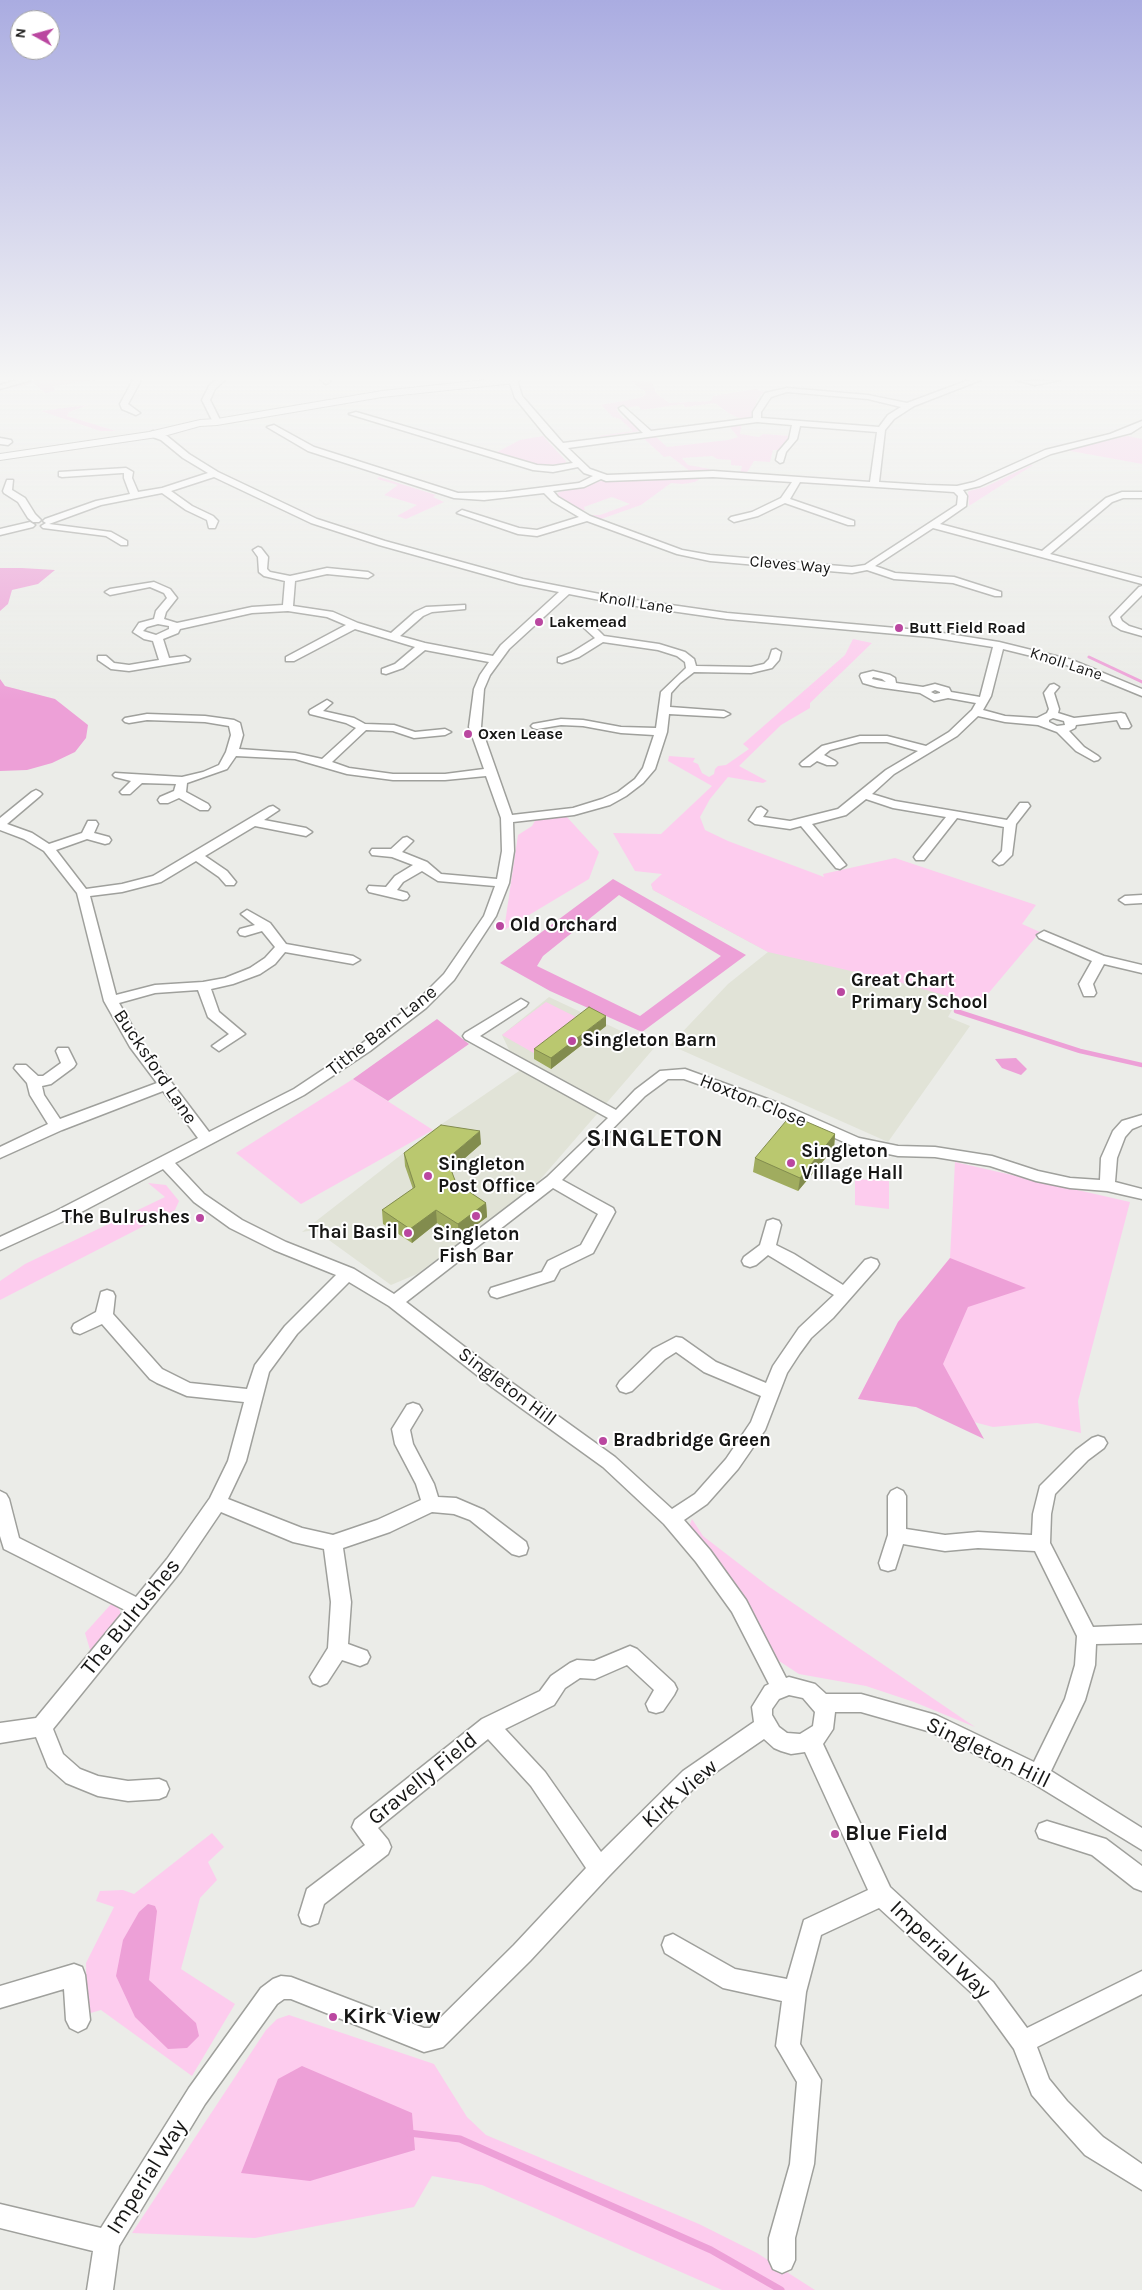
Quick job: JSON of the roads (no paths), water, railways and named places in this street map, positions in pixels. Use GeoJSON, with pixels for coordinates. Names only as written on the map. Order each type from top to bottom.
{"type":"FeatureCollection","features":[{"type":"Feature","properties":{"kind":"street"},"geometry":{"type":"LineString","coordinates":[[7,487],[7,491],[22,500],[36,528],[99,503],[174,487]]}},
{"type":"Feature","properties":{"kind":"street"},"geometry":{"type":"LineString","coordinates":[[132,487],[135,495]]}},
{"type":"Feature","properties":{"kind":"street","name":"Knoll Lane"},"geometry":{"type":"LineString","coordinates":[[241,487],[270,502],[341,530],[472,569],[566,591],[718,615],[930,634],[999,645],[1068,662],[1142,693]]}},
{"type":"Feature","properties":{"kind":"street"},"geometry":{"type":"LineString","coordinates":[[427,487],[467,497],[492,497],[562,487]]}},
{"type":"Feature","properties":{"kind":"street"},"geometry":{"type":"LineString","coordinates":[[734,519],[755,514],[784,500],[794,487]]}},
{"type":"Feature","properties":{"kind":"street"},"geometry":{"type":"LineString","coordinates":[[926,487],[963,487]]}},
{"type":"Feature","properties":{"kind":"street","name":"Cleves Way"},"geometry":{"type":"LineString","coordinates":[[546,489],[555,499],[587,518],[649,543],[699,557],[843,570],[868,567],[961,506],[963,496],[957,488]]}},
{"type":"Feature","properties":{"kind":"street"},"geometry":{"type":"LineString","coordinates":[[164,490],[215,522]]}},
{"type":"Feature","properties":{"kind":"street"},"geometry":{"type":"LineString","coordinates":[[1043,555],[1108,500],[1122,495],[1142,495]]}},
{"type":"Feature","properties":{"kind":"street"},"geometry":{"type":"LineString","coordinates":[[784,500],[830,513],[851,522]]}},
{"type":"Feature","properties":{"kind":"street"},"geometry":{"type":"LineString","coordinates":[[462,512],[518,530],[537,533],[587,518]]}},
{"type":"Feature","properties":{"kind":"street"},"geometry":{"type":"LineString","coordinates":[[0,532],[33,523]]}},
{"type":"Feature","properties":{"kind":"street"},"geometry":{"type":"LineString","coordinates":[[47,524],[108,534],[124,543]]}},
{"type":"Feature","properties":{"kind":"street"},"geometry":{"type":"LineString","coordinates":[[932,525],[1142,581]]}},
{"type":"Feature","properties":{"kind":"street"},"geometry":{"type":"LineString","coordinates":[[110,546],[137,540]]}},
{"type":"Feature","properties":{"kind":"street"},"geometry":{"type":"LineString","coordinates":[[247,556],[260,552],[264,557],[262,570],[267,574],[290,579],[327,571],[346,571],[368,575]]}},
{"type":"Feature","properties":{"kind":"street"},"geometry":{"type":"LineString","coordinates":[[346,571],[355,563]]}},
{"type":"Feature","properties":{"kind":"street"},"geometry":{"type":"LineString","coordinates":[[868,567],[894,576],[954,580],[998,594]]}},
{"type":"Feature","properties":{"kind":"street"},"geometry":{"type":"LineString","coordinates":[[110,592],[151,584],[160,577]]}},
{"type":"Feature","properties":{"kind":"street"},"geometry":{"type":"LineString","coordinates":[[288,608],[290,579]]}},
{"type":"Feature","properties":{"kind":"street"},"geometry":{"type":"LineString","coordinates":[[151,584],[167,591],[172,598],[161,611],[158,621]]}},
{"type":"Feature","properties":{"kind":"street"},"geometry":{"type":"LineString","coordinates":[[1142,589],[1115,617],[1117,623],[1125,628],[1142,633]]}},
{"type":"Feature","properties":{"kind":"street","name":"Tithe Barn Lane"},"geometry":{"type":"LineString","coordinates":[[0,1244],[62,1215],[208,1141],[299,1092],[365,1048],[421,1005],[449,977],[490,916],[503,883],[508,851],[507,819],[480,745],[475,720],[478,689],[495,660],[505,648],[566,591]]}},
{"type":"Feature","properties":{"kind":"street"},"geometry":{"type":"LineString","coordinates":[[392,637],[419,614],[430,609],[461,607]]}},
{"type":"Feature","properties":{"kind":"street"},"geometry":{"type":"LineString","coordinates":[[175,627],[172,624],[158,621],[143,625],[138,632],[148,637],[157,638],[170,634],[175,627],[252,610],[288,608],[329,614],[354,626],[423,646],[495,660]]}},
{"type":"Feature","properties":{"kind":"street"},"geometry":{"type":"LineString","coordinates":[[587,625],[601,638],[674,651],[690,661],[690,669]]}},
{"type":"Feature","properties":{"kind":"street"},"geometry":{"type":"LineString","coordinates":[[290,655],[301,654],[354,626]]}},
{"type":"Feature","properties":{"kind":"street"},"geometry":{"type":"LineString","coordinates":[[157,638],[165,662]]}},
{"type":"Feature","properties":{"kind":"street"},"geometry":{"type":"LineString","coordinates":[[562,660],[575,655],[601,638]]}},
{"type":"Feature","properties":{"kind":"street"},"geometry":{"type":"LineString","coordinates":[[760,811],[756,820],[790,825],[805,823],[842,812],[890,772],[953,734],[976,712],[984,701],[999,645]]}},
{"type":"Feature","properties":{"kind":"street"},"geometry":{"type":"LineString","coordinates":[[386,671],[399,666],[423,646]]}},
{"type":"Feature","properties":{"kind":"street"},"geometry":{"type":"LineString","coordinates":[[507,819],[574,812],[606,802],[622,794],[639,781],[649,770],[661,732],[666,692],[676,681],[690,669],[751,670],[768,666],[774,660],[776,652]]}},
{"type":"Feature","properties":{"kind":"street"},"geometry":{"type":"LineString","coordinates":[[575,655],[586,660]]}},
{"type":"Feature","properties":{"kind":"street"},"geometry":{"type":"LineString","coordinates":[[102,658],[111,666]]}},
{"type":"Feature","properties":{"kind":"street"},"geometry":{"type":"LineString","coordinates":[[101,672],[111,666],[143,667],[185,659]]}},
{"type":"Feature","properties":{"kind":"street"},"geometry":{"type":"LineString","coordinates":[[399,666],[411,669]]}},
{"type":"Feature","properties":{"kind":"street"},"geometry":{"type":"LineString","coordinates":[[891,684],[925,691],[926,694],[934,698],[944,697],[946,694],[984,701]]}},
{"type":"Feature","properties":{"kind":"street"},"geometry":{"type":"LineString","coordinates":[[1052,715],[1054,709],[1049,693],[1054,687]]}},
{"type":"Feature","properties":{"kind":"street"},"geometry":{"type":"LineString","coordinates":[[327,703],[314,712],[350,720],[363,726],[394,728],[414,736],[445,732]]}},
{"type":"Feature","properties":{"kind":"street"},"geometry":{"type":"LineString","coordinates":[[664,710],[724,714]]}},
{"type":"Feature","properties":{"kind":"street"},"geometry":{"type":"LineString","coordinates":[[976,712],[1005,719],[1042,722],[1051,728],[1061,730],[1071,726],[1071,722]]}},
{"type":"Feature","properties":{"kind":"street"},"geometry":{"type":"LineString","coordinates":[[129,720],[149,713],[236,720],[237,735],[232,752],[223,767],[181,787],[164,800]]}},
{"type":"Feature","properties":{"kind":"street"},"geometry":{"type":"LineString","coordinates":[[1042,722],[1043,718],[1052,715],[1062,716],[1071,722],[1122,717]]}},
{"type":"Feature","properties":{"kind":"street"},"geometry":{"type":"LineString","coordinates":[[537,726],[561,722],[583,723],[621,730],[661,732]]}},
{"type":"Feature","properties":{"kind":"street"},"geometry":{"type":"LineString","coordinates":[[324,763],[363,726]]}},
{"type":"Feature","properties":{"kind":"street"},"geometry":{"type":"LineString","coordinates":[[1061,730],[1080,749],[1094,758]]}},
{"type":"Feature","properties":{"kind":"street"},"geometry":{"type":"LineString","coordinates":[[831,763],[811,760],[826,748],[840,743],[870,738],[887,739],[925,750]]}},
{"type":"Feature","properties":{"kind":"street"},"geometry":{"type":"LineString","coordinates":[[232,752],[295,756],[347,771],[401,778],[446,777],[491,772]]}},
{"type":"Feature","properties":{"kind":"street"},"geometry":{"type":"LineString","coordinates":[[119,775],[181,787],[204,807]]}},
{"type":"Feature","properties":{"kind":"street"},"geometry":{"type":"LineString","coordinates":[[126,792],[139,779]]}},
{"type":"Feature","properties":{"kind":"street","name":"Bucksford Lane"},"geometry":{"type":"LineString","coordinates":[[36,794],[0,825],[28,836],[48,848],[83,893],[111,1001],[137,1046],[208,1141]]}},
{"type":"Feature","properties":{"kind":"street"},"geometry":{"type":"LineString","coordinates":[[864,795],[893,804],[953,816],[1010,824]]}},
{"type":"Feature","properties":{"kind":"street"},"geometry":{"type":"LineString","coordinates":[[999,861],[1008,852],[1010,824],[1024,806]]}},
{"type":"Feature","properties":{"kind":"street"},"geometry":{"type":"LineString","coordinates":[[83,893],[122,888],[157,879],[273,810]]}},
{"type":"Feature","properties":{"kind":"street"},"geometry":{"type":"LineString","coordinates":[[920,857],[953,816]]}},
{"type":"Feature","properties":{"kind":"street"},"geometry":{"type":"LineString","coordinates":[[255,822],[306,832]]}},
{"type":"Feature","properties":{"kind":"street"},"geometry":{"type":"LineString","coordinates":[[805,823],[840,865]]}},
{"type":"Feature","properties":{"kind":"street"},"geometry":{"type":"LineString","coordinates":[[48,848],[89,829],[105,840]]}},
{"type":"Feature","properties":{"kind":"street"},"geometry":{"type":"LineString","coordinates":[[394,854],[407,842]]}},
{"type":"Feature","properties":{"kind":"street"},"geometry":{"type":"LineString","coordinates":[[376,852],[394,854],[423,865],[438,877],[503,883]]}},
{"type":"Feature","properties":{"kind":"street"},"geometry":{"type":"LineString","coordinates":[[197,856],[223,874],[230,882]]}},
{"type":"Feature","properties":{"kind":"street"},"geometry":{"type":"LineString","coordinates":[[389,891],[399,879],[423,865]]}},
{"type":"Feature","properties":{"kind":"street"},"geometry":{"type":"LineString","coordinates":[[373,889],[389,891],[403,896]]}},
{"type":"Feature","properties":{"kind":"street"},"geometry":{"type":"LineString","coordinates":[[1125,900],[1141,893]]}},
{"type":"Feature","properties":{"kind":"street"},"geometry":{"type":"LineString","coordinates":[[247,914],[265,926],[282,947],[353,960]]}},
{"type":"Feature","properties":{"kind":"street"},"geometry":{"type":"LineString","coordinates":[[245,932],[265,926]]}},
{"type":"Feature","properties":{"kind":"street"},"geometry":{"type":"LineString","coordinates":[[1044,934],[1100,959],[1142,969]]}},
{"type":"Feature","properties":{"kind":"street"},"geometry":{"type":"LineString","coordinates":[[111,1001],[155,989],[204,986],[228,981],[255,971],[270,961],[282,947]]}},
{"type":"Feature","properties":{"kind":"street"},"geometry":{"type":"LineString","coordinates":[[326,969],[332,957]]}},
{"type":"Feature","properties":{"kind":"street"},"geometry":{"type":"LineString","coordinates":[[1089,993],[1086,984],[1100,959]]}},
{"type":"Feature","properties":{"kind":"street"},"geometry":{"type":"LineString","coordinates":[[204,986],[213,1014],[238,1034],[219,1046]]}},
{"type":"Feature","properties":{"kind":"street"},"geometry":{"type":"LineString","coordinates":[[521,1003],[470,1036],[616,1116]]}},
{"type":"Feature","properties":{"kind":"street"},"geometry":{"type":"LineString","coordinates":[[34,1081],[46,1081],[69,1064],[63,1050]]}},
{"type":"Feature","properties":{"kind":"street"},"geometry":{"type":"LineString","coordinates":[[20,1068],[34,1081],[37,1095],[57,1126]]}},
{"type":"Feature","properties":{"kind":"street","name":"Hoxton Close"},"geometry":{"type":"LineString","coordinates":[[395,1302],[552,1181],[640,1093],[665,1074],[685,1074],[780,1108],[855,1142],[898,1151],[936,1152],[992,1161],[1036,1176],[1070,1183],[1107,1186],[1142,1194]]}},
{"type":"Feature","properties":{"kind":"street"},"geometry":{"type":"LineString","coordinates":[[0,1153],[57,1126],[166,1085]]}},
{"type":"Feature","properties":{"kind":"street"},"geometry":{"type":"LineString","coordinates":[[1107,1186],[1108,1158],[1118,1134],[1127,1125],[1142,1120]]}},
{"type":"Feature","properties":{"kind":"street","name":"Singleton Hill"},"geometry":{"type":"LineString","coordinates":[[165,1162],[199,1198],[236,1224],[280,1246],[348,1273],[395,1302],[498,1382],[610,1462],[671,1520],[703,1556],[739,1606],[780,1688]]}},
{"type":"Feature","properties":{"kind":"street"},"geometry":{"type":"LineString","coordinates":[[497,1292],[548,1276],[554,1265],[587,1249],[607,1212],[552,1181]]}},
{"type":"Feature","properties":{"kind":"street"},"geometry":{"type":"LineString","coordinates":[[750,1261],[768,1248],[773,1225]]}},
{"type":"Feature","properties":{"kind":"street"},"geometry":{"type":"LineString","coordinates":[[768,1248],[795,1262],[844,1294]]}},
{"type":"Feature","properties":{"kind":"street"},"geometry":{"type":"LineString","coordinates":[[671,1520],[701,1499],[732,1464],[759,1425],[779,1370],[806,1333],[871,1264]]}},
{"type":"Feature","properties":{"kind":"street","name":"The Bulrushes"},"geometry":{"type":"LineString","coordinates":[[42,1727],[174,1565],[218,1502],[237,1461],[262,1370],[275,1350],[325,1295],[348,1273]]}},
{"type":"Feature","properties":{"kind":"street"},"geometry":{"type":"LineString","coordinates":[[80,1328],[104,1315],[108,1296]]}},
{"type":"Feature","properties":{"kind":"street"},"geometry":{"type":"LineString","coordinates":[[104,1315],[156,1374],[170,1382],[201,1392],[254,1396]]}},
{"type":"Feature","properties":{"kind":"street"},"geometry":{"type":"LineString","coordinates":[[626,1386],[659,1354],[676,1343],[710,1367],[745,1384],[770,1392]]}},
{"type":"Feature","properties":{"kind":"street"},"geometry":{"type":"LineString","coordinates":[[413,1410],[401,1429],[404,1444],[424,1484],[431,1504]]}},
{"type":"Feature","properties":{"kind":"street"},"geometry":{"type":"LineString","coordinates":[[1038,1775],[1075,1700],[1085,1665],[1087,1636],[1041,1543],[1042,1514],[1046,1491],[1082,1455],[1098,1443]]}},
{"type":"Feature","properties":{"kind":"street"},"geometry":{"type":"LineString","coordinates":[[888,1563],[897,1535],[897,1496]]}},
{"type":"Feature","properties":{"kind":"street"},"geometry":{"type":"LineString","coordinates":[[0,1499],[6,1548],[139,1608]]}},
{"type":"Feature","properties":{"kind":"street"},"geometry":{"type":"LineString","coordinates":[[218,1502],[300,1536],[333,1543],[383,1526],[431,1504],[456,1506],[477,1515],[519,1548]]}},
{"type":"Feature","properties":{"kind":"street"},"geometry":{"type":"LineString","coordinates":[[897,1535],[945,1543],[978,1540],[1041,1543]]}},
{"type":"Feature","properties":{"kind":"street"},"geometry":{"type":"LineString","coordinates":[[320,1677],[338,1650],[341,1602],[333,1543]]}},
{"type":"Feature","properties":{"kind":"street"},"geometry":{"type":"LineString","coordinates":[[1087,1636],[1142,1634]]}},
{"type":"Feature","properties":{"kind":"street"},"geometry":{"type":"LineString","coordinates":[[338,1650],[360,1657]]}},
{"type":"Feature","properties":{"kind":"street","name":"Gravelly Field"},"geometry":{"type":"LineString","coordinates":[[310,1915],[316,1897],[380,1848],[363,1827],[489,1726],[547,1698],[558,1682],[577,1668],[595,1670],[630,1655],[666,1689],[656,1704]]}},
{"type":"Feature","properties":{"kind":"street"},"geometry":{"type":"LineString","coordinates":[[789,1686],[808,1690],[822,1703],[825,1712],[824,1729],[811,1741],[791,1744],[776,1738],[766,1726],[762,1707],[772,1692],[780,1688],[789,1686]]}},
{"type":"Feature","properties":{"kind":"street","name":"Singleton Hill"},"geometry":{"type":"LineString","coordinates":[[822,1703],[861,1703],[901,1713],[962,1736],[1038,1775],[1142,1840]]}},
{"type":"Feature","properties":{"kind":"street","name":"Gravelly Field"},"geometry":{"type":"LineString","coordinates":[[489,1726],[538,1779],[600,1869]]}},
{"type":"Feature","properties":{"kind":"street","name":"Kirk View"},"geometry":{"type":"LineString","coordinates":[[196,2096],[251,2018],[270,1996],[281,1987],[291,1988],[424,2040],[435,2039],[522,1953],[600,1869],[690,1778],[766,1726]]}},
{"type":"Feature","properties":{"kind":"street"},"geometry":{"type":"LineString","coordinates":[[0,1733],[42,1727],[55,1760],[73,1776],[98,1786],[128,1791],[159,1789]]}},
{"type":"Feature","properties":{"kind":"street","name":"Imperial Way"},"geometry":{"type":"LineString","coordinates":[[811,1741],[882,1895],[985,1990],[1023,2042],[1040,2087],[1059,2109],[1094,2146],[1142,2178]]}},
{"type":"Feature","properties":{"kind":"street"},"geometry":{"type":"LineString","coordinates":[[1047,1831],[1098,1846],[1142,1880]]}},
{"type":"Feature","properties":{"kind":"street"},"geometry":{"type":"LineString","coordinates":[[782,2260],[782,2238],[802,2164],[810,2080],[788,2046],[795,1992],[812,1928],[882,1895]]}},
{"type":"Feature","properties":{"kind":"street"},"geometry":{"type":"LineString","coordinates":[[673,1946],[731,1980],[795,1992]]}},
{"type":"Feature","properties":{"kind":"street"},"geometry":{"type":"LineString","coordinates":[[0,1997],[74,1975],[78,2020]]}},
{"type":"Feature","properties":{"kind":"street"},"geometry":{"type":"LineString","coordinates":[[1023,2042],[1142,1982]]}},
{"type":"Feature","properties":{"kind":"street","name":"Imperial Way"},"geometry":{"type":"LineString","coordinates":[[100,2290],[107,2242],[196,2096]]}},
{"type":"Feature","properties":{"kind":"street"},"geometry":{"type":"LineString","coordinates":[[0,2216],[107,2242]]}},
{"type":"Feature","properties":{"kind":"waterway"},"geometry":{"type":"LineString","coordinates":[[1089,657],[1142,682]]}},
{"type":"Feature","properties":{"kind":"waterway"},"geometry":{"type":"LineString","coordinates":[[956,1011],[1080,1051],[1142,1065]]}},
{"type":"Feature","properties":{"kind":"waterway"},"geometry":{"type":"LineString","coordinates":[[409,2133],[460,2139],[711,2250],[781,2290]]}},
{"type":"Feature","properties":{"kind":"place","name":"Lakemead"},"geometry":{"type":"Point","coordinates":[539,622]}},
{"type":"Feature","properties":{"kind":"place","name":"Butt Field Road"},"geometry":{"type":"Point","coordinates":[899,628]}},
{"type":"Feature","properties":{"kind":"place","name":"Oxen Lease"},"geometry":{"type":"Point","coordinates":[468,734]}},
{"type":"Feature","properties":{"kind":"place","name":"Old Orchard"},"geometry":{"type":"Point","coordinates":[500,926]}},
{"type":"Feature","properties":{"kind":"place","name":"Great Chart Primary School"},"geometry":{"type":"Point","coordinates":[841,992]}},
{"type":"Feature","properties":{"kind":"place","name":"Singleton Barn"},"geometry":{"type":"Point","coordinates":[572,1041]}},
{"type":"Feature","properties":{"kind":"place","name":"Singleton Village Hall"},"geometry":{"type":"Point","coordinates":[791,1163]}},
{"type":"Feature","properties":{"kind":"place","name":"Singleton Post Office"},"geometry":{"type":"Point","coordinates":[428,1176]}},
{"type":"Feature","properties":{"kind":"place","name":"Singleton Fish Bar"},"geometry":{"type":"Point","coordinates":[476,1216]}},
{"type":"Feature","properties":{"kind":"place","name":"The Bulrushes"},"geometry":{"type":"Point","coordinates":[200,1218]}},
{"type":"Feature","properties":{"kind":"place","name":"Thai Basil"},"geometry":{"type":"Point","coordinates":[408,1233]}},
{"type":"Feature","properties":{"kind":"place","name":"Bradbridge Green"},"geometry":{"type":"Point","coordinates":[603,1441]}},
{"type":"Feature","properties":{"kind":"place","name":"Blue Field"},"geometry":{"type":"Point","coordinates":[835,1834]}},
{"type":"Feature","properties":{"kind":"place","name":"Kirk View"},"geometry":{"type":"Point","coordinates":[333,2017]}},
{"type":"Feature","properties":{"kind":"district","name":"SINGLETON"},"geometry":{"type":"Point","coordinates":[655,1139]}}]}
